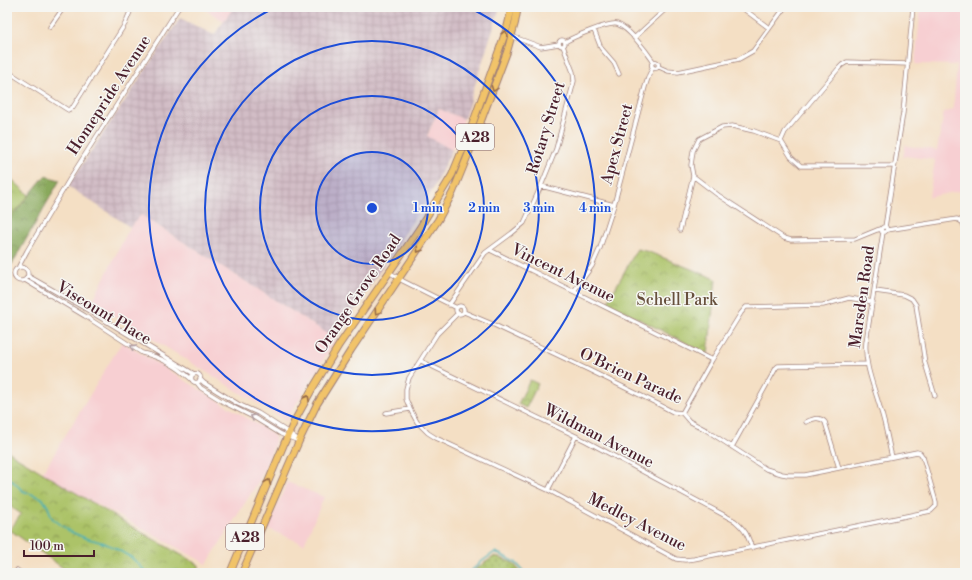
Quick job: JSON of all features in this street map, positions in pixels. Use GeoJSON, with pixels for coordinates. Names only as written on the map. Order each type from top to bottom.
{"type":"FeatureCollection","features":[{"type":"Feature","properties":{"kind":"highway","name":"Orange Grove Road"},"geometry":{"type":"LineString","coordinates":[[230,573],[288,435],[311,391],[339,345],[431,211],[455,168],[470,132],[512,7]]}},
{"type":"Feature","properties":{"kind":"highway","name":"Orange Grove Road"},"geometry":{"type":"LineString","coordinates":[[242,573],[299,441],[324,390],[438,220],[453,192],[498,78],[512,36],[518,7]]}},
{"type":"Feature","properties":{"kind":"street"},"geometry":{"type":"LineString","coordinates":[[50,27],[64,7]]}},
{"type":"Feature","properties":{"kind":"street"},"geometry":{"type":"LineString","coordinates":[[7,71],[68,110],[73,107],[125,24],[132,7]]}},
{"type":"Feature","properties":{"kind":"street","name":"Homepride Avenue"},"geometry":{"type":"LineString","coordinates":[[19,266],[72,175],[179,7]]}},
{"type":"Feature","properties":{"kind":"street"},"geometry":{"type":"LineString","coordinates":[[634,38],[668,7]]}},
{"type":"Feature","properties":{"kind":"street"},"geometry":{"type":"LineString","coordinates":[[741,7],[769,28]]}},
{"type":"Feature","properties":{"kind":"street"},"geometry":{"type":"LineString","coordinates":[[512,36],[541,47],[559,44],[560,46],[575,37],[607,25],[617,24],[627,30],[650,56],[653,61],[653,67],[678,72],[739,59],[753,51],[785,7]]}},
{"type":"Feature","properties":{"kind":"street","name":"Marsden Road"},"geometry":{"type":"LineString","coordinates":[[886,228],[903,113],[913,7]]}},
{"type":"Feature","properties":{"kind":"street"},"geometry":{"type":"LineString","coordinates":[[594,30],[601,48],[614,63],[619,74]]}},
{"type":"Feature","properties":{"kind":"street","name":"Rotary Street"},"geometry":{"type":"LineString","coordinates":[[449,305],[485,253],[524,223],[541,186],[556,149],[574,81],[564,44]]}},
{"type":"Feature","properties":{"kind":"street"},"geometry":{"type":"LineString","coordinates":[[653,61],[658,62],[659,67]]}},
{"type":"Feature","properties":{"kind":"street"},"geometry":{"type":"LineString","coordinates":[[781,140],[785,132],[844,64],[848,62],[908,64]]}},
{"type":"Feature","properties":{"kind":"street","name":"Apex Street"},"geometry":{"type":"LineString","coordinates":[[574,292],[592,266],[600,248],[614,205],[645,87],[653,67]]}},
{"type":"Feature","properties":{"kind":"street"},"geometry":{"type":"LineString","coordinates":[[680,230],[693,176],[690,165],[693,151],[699,139],[722,127],[732,126],[781,140],[791,157],[802,166],[894,166]]}},
{"type":"Feature","properties":{"kind":"street"},"geometry":{"type":"LineString","coordinates":[[693,176],[718,195],[787,240],[855,239],[877,230],[882,231],[883,227],[886,228],[957,219],[962,222],[965,228]]}},
{"type":"Feature","properties":{"kind":"street"},"geometry":{"type":"LineString","coordinates":[[541,186],[614,205]]}},
{"type":"Feature","properties":{"kind":"street","name":"Marsden Road"},"geometry":{"type":"LineString","coordinates":[[882,231],[875,291],[865,348],[867,364],[882,414],[892,457]]}},
{"type":"Feature","properties":{"kind":"street","name":"Vincent Avenue"},"geometry":{"type":"LineString","coordinates":[[490,250],[712,360]]}},
{"type":"Feature","properties":{"kind":"street"},"geometry":{"type":"LineString","coordinates":[[19,266],[26,268],[28,271],[28,276],[22,281],[17,280],[14,276],[14,271],[19,266]]}},
{"type":"Feature","properties":{"kind":"street"},"geometry":{"type":"LineString","coordinates":[[389,272],[399,279],[449,305],[457,308],[462,307],[464,312],[461,314],[458,313],[456,311],[457,308]]}},
{"type":"Feature","properties":{"kind":"street","name":"Viscount Place"},"geometry":{"type":"LineString","coordinates":[[28,276],[82,306],[194,374]]}},
{"type":"Feature","properties":{"kind":"street","name":"Viscount Place"},"geometry":{"type":"LineString","coordinates":[[24,280],[142,352],[164,360],[184,372],[191,379]]}},
{"type":"Feature","properties":{"kind":"street"},"geometry":{"type":"LineString","coordinates":[[875,291],[904,295],[912,299],[916,305],[925,363],[934,396]]}},
{"type":"Feature","properties":{"kind":"street"},"geometry":{"type":"LineString","coordinates":[[682,413],[712,360],[746,307],[823,305],[849,298],[872,302]]}},
{"type":"Feature","properties":{"kind":"street","name":"O'Brien Parade"},"geometry":{"type":"LineString","coordinates":[[464,312],[589,370],[673,412],[682,413],[689,421],[756,463],[766,469],[782,474],[805,475],[917,452],[922,455]]}},
{"type":"Feature","properties":{"kind":"street","name":"Medley Avenue"},"geometry":{"type":"LineString","coordinates":[[458,313],[437,334],[409,378],[406,389],[406,399],[417,422],[428,434],[548,490],[676,559],[694,559],[931,511],[936,502],[922,455]]}},
{"type":"Feature","properties":{"kind":"street","name":"Wildman Avenue"},"geometry":{"type":"LineString","coordinates":[[421,361],[576,436],[735,521],[747,534],[752,548]]}},
{"type":"Feature","properties":{"kind":"street"},"geometry":{"type":"LineString","coordinates":[[732,447],[778,366],[867,364]]}},
{"type":"Feature","properties":{"kind":"street"},"geometry":{"type":"LineString","coordinates":[[198,381],[199,375],[194,374],[191,379],[194,382],[198,381],[204,383],[238,404],[258,412],[288,435],[299,441]]}},
{"type":"Feature","properties":{"kind":"street"},"geometry":{"type":"LineString","coordinates":[[386,414],[410,409]]}},
{"type":"Feature","properties":{"kind":"street"},"geometry":{"type":"LineString","coordinates":[[806,422],[815,418],[821,419],[825,422],[839,468]]}},
{"type":"Feature","properties":{"kind":"street"},"geometry":{"type":"LineString","coordinates":[[548,490],[576,436]]}},
{"type":"Feature","properties":{"kind":"shaded area"},"geometry":{"type":"Polygon","coordinates":[[[201,7],[234,7],[224,21],[201,7]]]}},
{"type":"Feature","properties":{"kind":"shaded area"},"geometry":{"type":"Polygon","coordinates":[[[234,7],[500,7],[464,119],[439,109],[427,136],[452,150],[432,191],[336,339],[141,215],[130,227],[68,186],[180,18],[214,35],[234,7]]]}},
{"type":"Feature","properties":{"kind":"shaded area"},"geometry":{"type":"Polygon","coordinates":[[[921,7],[965,7],[965,190],[929,197],[935,160],[905,156],[903,158],[906,143],[907,146],[937,150],[944,112],[953,110],[957,65],[915,64],[921,7]]]}},
{"type":"Feature","properties":{"kind":"shaded area"},"geometry":{"type":"Polygon","coordinates":[[[439,109],[464,119],[452,150],[427,137],[439,109]]]}},
{"type":"Feature","properties":{"kind":"shaded area"},"geometry":{"type":"Polygon","coordinates":[[[141,215],[336,339],[286,421],[92,302],[130,227],[141,215]]]}},
{"type":"Feature","properties":{"kind":"shaded area"},"geometry":{"type":"Polygon","coordinates":[[[122,342],[270,432],[275,437],[275,443],[260,479],[207,564],[42,474],[122,342]]]}},
{"type":"Feature","properties":{"kind":"shaded area"},"geometry":{"type":"Polygon","coordinates":[[[287,482],[324,497],[304,544],[268,529],[287,482]]]}},
{"type":"Feature","properties":{"kind":"green space"},"geometry":{"type":"Polygon","coordinates":[[[7,175],[29,195],[7,222],[7,175]]]}},
{"type":"Feature","properties":{"kind":"green space"},"geometry":{"type":"Polygon","coordinates":[[[45,176],[60,180],[12,264],[7,268],[7,222],[45,176]]]}},
{"type":"Feature","properties":{"kind":"green space","name":"Schell Park"},"geometry":{"type":"Polygon","coordinates":[[[637,249],[649,252],[716,279],[708,354],[607,303],[637,249]]]}},
{"type":"Feature","properties":{"kind":"green space"},"geometry":{"type":"Polygon","coordinates":[[[530,380],[538,384],[526,408],[518,404],[530,380]]]}},
{"type":"Feature","properties":{"kind":"green space"},"geometry":{"type":"Polygon","coordinates":[[[7,450],[134,528],[199,565],[199,573],[70,573],[10,530],[21,514],[7,504],[7,450]]]}},
{"type":"Feature","properties":{"kind":"green space"},"geometry":{"type":"Polygon","coordinates":[[[495,556],[513,563],[521,573],[472,573],[495,556]]]}},
{"type":"Feature","properties":{"kind":"waterway"},"geometry":{"type":"LineString","coordinates":[[7,476],[23,491],[42,498],[48,507],[52,518],[69,531],[115,548],[132,558],[147,573]]}},
{"type":"Feature","properties":{"kind":"waterway"},"geometry":{"type":"LineString","coordinates":[[469,573],[495,552],[515,562],[525,573]]}},
{"type":"Feature","properties":{"kind":"waterway"},"geometry":{"type":"LineString","coordinates":[[166,573],[173,570],[179,573]]}}]}
